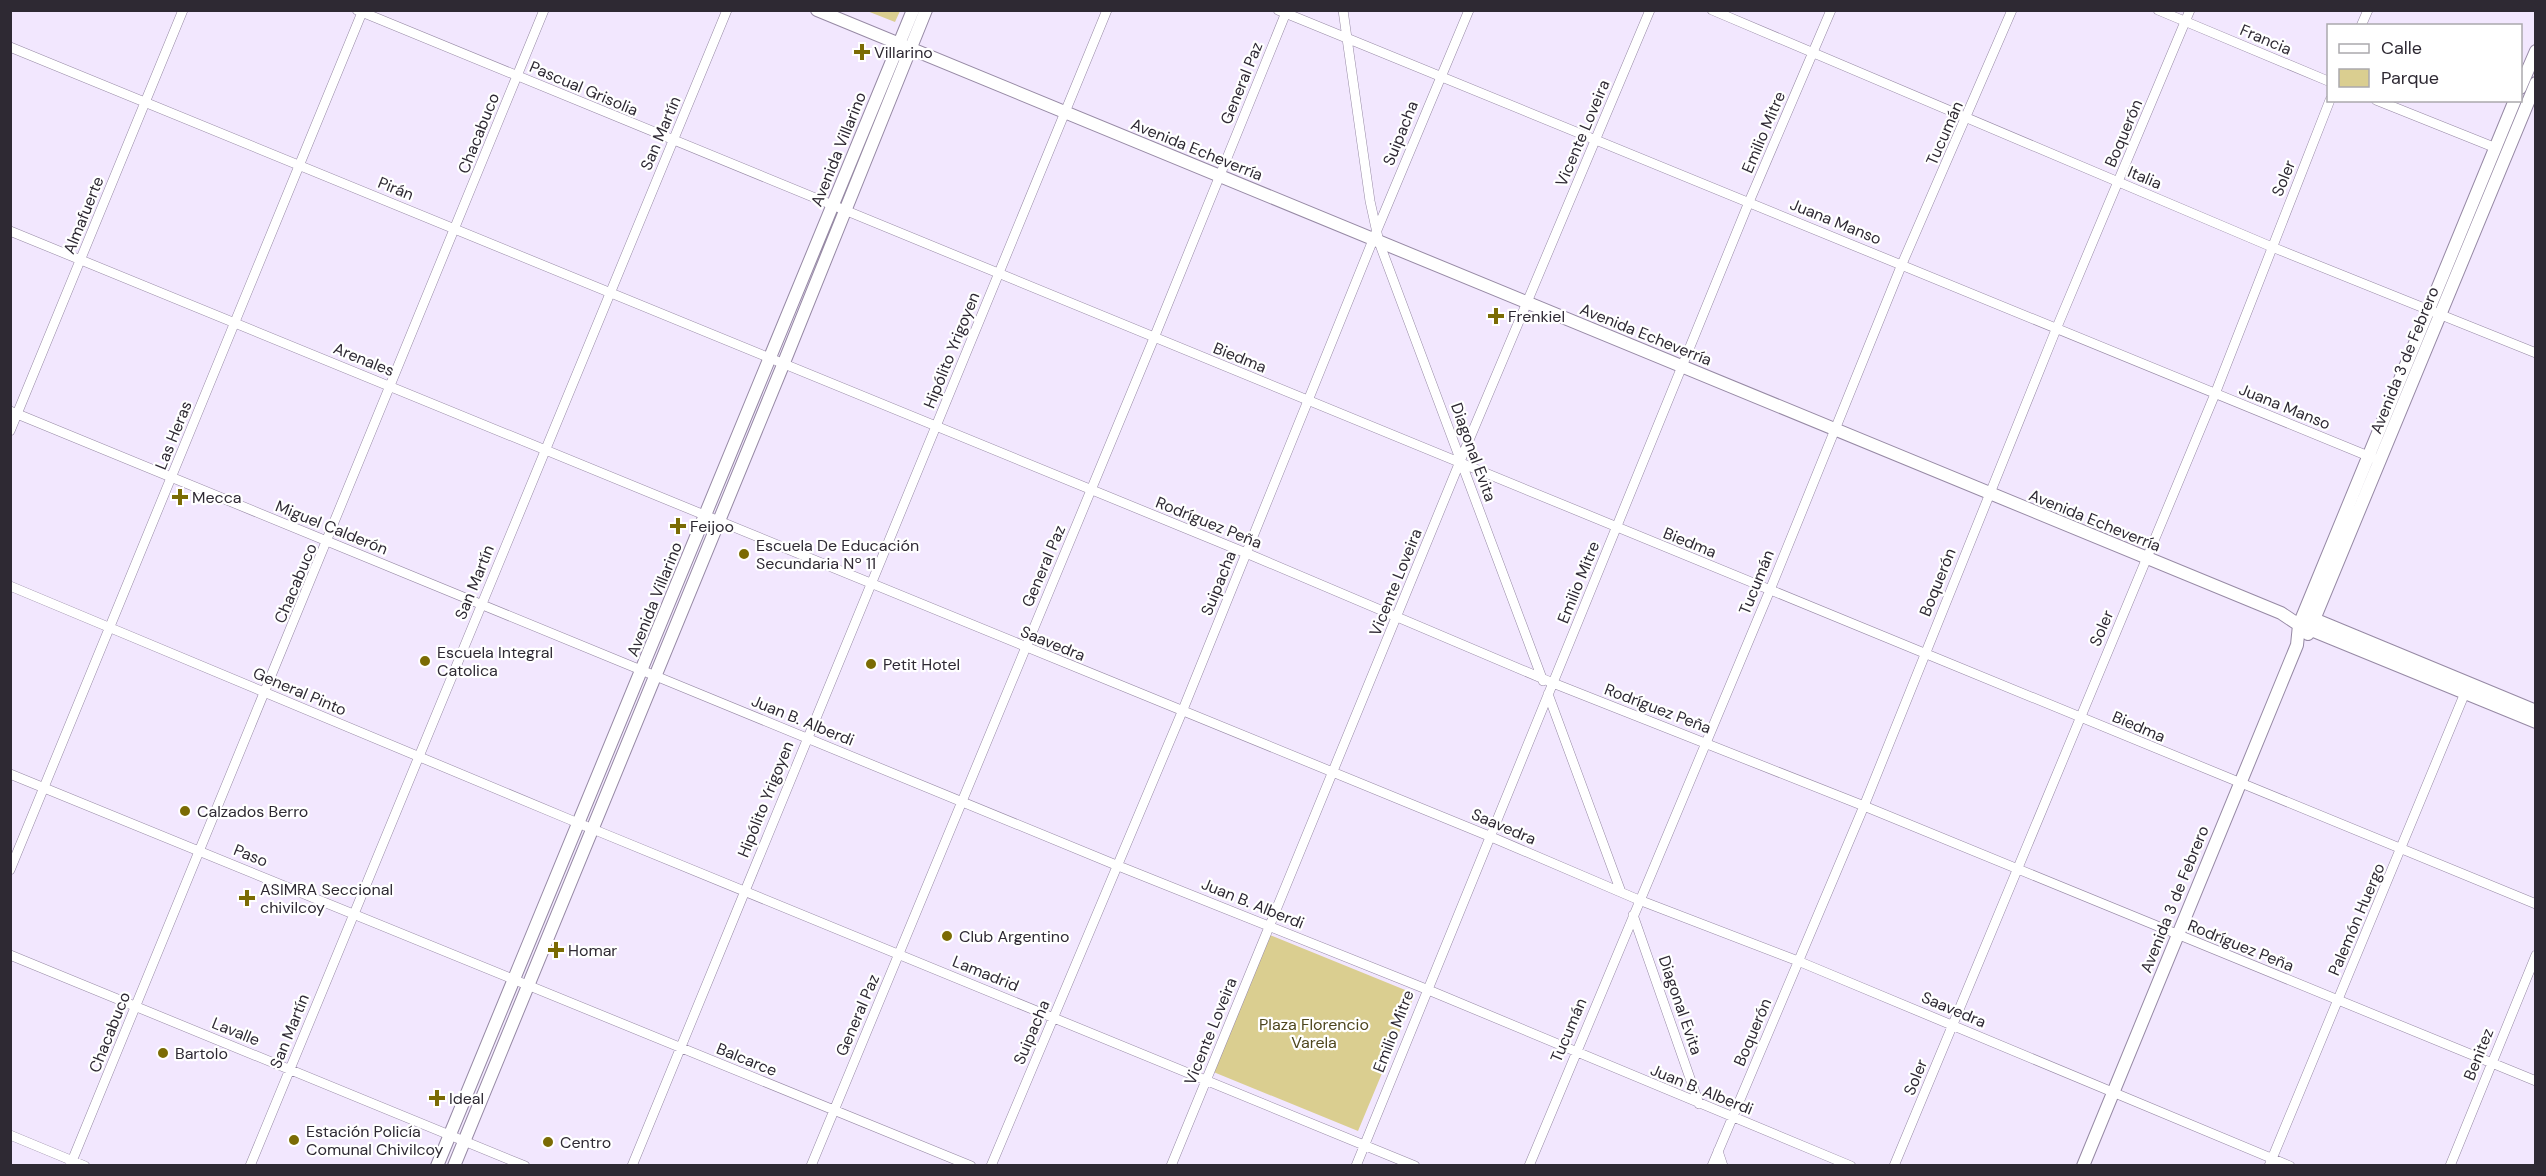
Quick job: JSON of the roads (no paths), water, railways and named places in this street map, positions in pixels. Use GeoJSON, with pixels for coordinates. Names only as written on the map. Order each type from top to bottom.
{"type":"FeatureCollection","features":[{"type":"Feature","properties":{"kind":"main road","name":"Avenida Echeverría"},"geometry":{"type":"LineString","coordinates":[[817,10],[1221,176],[1376,237],[1528,303],[2146,559],[2468,688],[2535,711]]}},
{"type":"Feature","properties":{"kind":"main road"},"geometry":{"type":"LineString","coordinates":[[905,46],[913,10]]}},
{"type":"Feature","properties":{"kind":"main road"},"geometry":{"type":"LineString","coordinates":[[905,46],[926,10]]}},
{"type":"Feature","properties":{"kind":"main road","name":"Avenida Villarino"},"geometry":{"type":"LineString","coordinates":[[437,1166],[512,980],[643,671],[832,207],[905,46]]}},
{"type":"Feature","properties":{"kind":"main road","name":"Avenida Villarino"},"geometry":{"type":"LineString","coordinates":[[454,1166],[783,365],[845,211],[905,46]]}},
{"type":"Feature","properties":{"kind":"main road"},"geometry":{"type":"LineString","coordinates":[[2522,83],[2535,51]]}},
{"type":"Feature","properties":{"kind":"main road","name":"Avenida 3 de Febrero"},"geometry":{"type":"LineString","coordinates":[[2082,1166],[2297,645],[2301,620],[2368,456],[2435,313],[2535,83]]}},
{"type":"Feature","properties":{"kind":"main road","name":"Avenida 3 de Febrero"},"geometry":{"type":"LineString","coordinates":[[2297,645],[2314,625],[2380,462],[2514,102]]}},
{"type":"Feature","properties":{"kind":"main road","name":"Avenida Echeverría"},"geometry":{"type":"LineString","coordinates":[[2468,688],[2535,722]]}},
{"type":"Feature","properties":{"kind":"street","name":"Almafuerte"},"geometry":{"type":"LineString","coordinates":[[10,431],[14,413],[81,259],[183,10]]}},
{"type":"Feature","properties":{"kind":"street","name":"Chacabuco"},"geometry":{"type":"LineString","coordinates":[[71,1163],[329,542],[390,386],[544,10]]}},
{"type":"Feature","properties":{"kind":"street","name":"San Martín"},"geometry":{"type":"LineString","coordinates":[[250,1166],[544,450],[728,10]]}},
{"type":"Feature","properties":{"kind":"street","name":"Hipólito Yrigoyen"},"geometry":{"type":"LineString","coordinates":[[632,1166],[1107,10]]}},
{"type":"Feature","properties":{"kind":"street","name":"Diagonal Evita"},"geometry":{"type":"LineString","coordinates":[[1343,10],[1376,237],[1621,892]]}},
{"type":"Feature","properties":{"kind":"street","name":"Suipacha"},"geometry":{"type":"LineString","coordinates":[[991,1166],[1182,712],[1307,401],[1469,10]]}},
{"type":"Feature","properties":{"kind":"street","name":"Vicente Loveira"},"geometry":{"type":"LineString","coordinates":[[1171,1166],[1650,10]]}},
{"type":"Feature","properties":{"kind":"street","name":"Italia"},"geometry":{"type":"LineString","coordinates":[[1712,10],[2272,247],[2535,353]]}},
{"type":"Feature","properties":{"kind":"street","name":"Emilio Mitre"},"geometry":{"type":"LineString","coordinates":[[1356,1166],[1426,989],[1549,695],[1749,202],[1831,10]]}},
{"type":"Feature","properties":{"kind":"street","name":"Tucumán"},"geometry":{"type":"LineString","coordinates":[[1529,1166],[1574,1052],[1770,590],[1902,264],[2012,10]]}},
{"type":"Feature","properties":{"kind":"street","name":"Francia"},"geometry":{"type":"LineString","coordinates":[[2158,10],[2327,81]]}},
{"type":"Feature","properties":{"kind":"street","name":"Boquerón"},"geometry":{"type":"LineString","coordinates":[[1712,1166],[1864,806],[2057,327],[2190,10]]}},
{"type":"Feature","properties":{"kind":"street"},"geometry":{"type":"LineString","coordinates":[[2362,24],[2368,10]]}},
{"type":"Feature","properties":{"kind":"street","name":"Pascual Grisolia"},"geometry":{"type":"LineString","coordinates":[[361,11],[832,207]]}},
{"type":"Feature","properties":{"kind":"street","name":"Las Heras"},"geometry":{"type":"LineString","coordinates":[[10,870],[361,11]]}},
{"type":"Feature","properties":{"kind":"street","name":"Juana Manso"},"geometry":{"type":"LineString","coordinates":[[1284,12],[2057,327],[2380,462]]}},
{"type":"Feature","properties":{"kind":"street","name":"General Paz"},"geometry":{"type":"LineString","coordinates":[[811,1166],[1221,176],[1284,12]]}},
{"type":"Feature","properties":{"kind":"street","name":"Pirán"},"geometry":{"type":"LineString","coordinates":[[10,47],[610,291],[770,360]]}},
{"type":"Feature","properties":{"kind":"street","name":"Soler"},"geometry":{"type":"LineString","coordinates":[[1894,1166],[2215,394],[2329,102]]}},
{"type":"Feature","properties":{"kind":"street"},"geometry":{"type":"LineString","coordinates":[[2381,102],[2496,148]]}},
{"type":"Feature","properties":{"kind":"street","name":"Biedma"},"geometry":{"type":"LineString","coordinates":[[832,207],[2535,904]]}},
{"type":"Feature","properties":{"kind":"street","name":"Arenales"},"geometry":{"type":"LineString","coordinates":[[10,231],[706,515]]}},
{"type":"Feature","properties":{"kind":"street","name":"Rodríguez Peña"},"geometry":{"type":"LineString","coordinates":[[770,360],[1246,553],[1553,683],[1864,806],[2535,1081]]}},
{"type":"Feature","properties":{"kind":"street","name":"Miguel Calderón"},"geometry":{"type":"LineString","coordinates":[[14,413],[643,671]]}},
{"type":"Feature","properties":{"kind":"street","name":"Saavedra"},"geometry":{"type":"LineString","coordinates":[[706,515],[1025,648],[1489,836],[1639,900],[1798,961],[2113,1091],[2271,1162],[2290,1166]]}},
{"type":"Feature","properties":{"kind":"street","name":"General Pinto"},"geometry":{"type":"LineString","coordinates":[[10,586],[111,626],[578,823]]}},
{"type":"Feature","properties":{"kind":"street","name":"Juan B. Alberdi"},"geometry":{"type":"LineString","coordinates":[[643,671],[1426,989],[1851,1166]]}},
{"type":"Feature","properties":{"kind":"street","name":"Palemón Huergo"},"geometry":{"type":"LineString","coordinates":[[2271,1162],[2468,688]]}},
{"type":"Feature","properties":{"kind":"street","name":"Paso"},"geometry":{"type":"LineString","coordinates":[[10,774],[201,850],[512,980]]}},
{"type":"Feature","properties":{"kind":"street","name":"Lamadrid"},"geometry":{"type":"LineString","coordinates":[[578,823],[1415,1166]]}},
{"type":"Feature","properties":{"kind":"street","name":"Diagonal Evita"},"geometry":{"type":"LineString","coordinates":[[1634,915],[1699,1104]]}},
{"type":"Feature","properties":{"kind":"street","name":"Lavalle"},"geometry":{"type":"LineString","coordinates":[[10,955],[525,1166]]}},
{"type":"Feature","properties":{"kind":"street","name":"Benitez"},"geometry":{"type":"LineString","coordinates":[[2450,1166],[2535,955]]}},
{"type":"Feature","properties":{"kind":"street","name":"Balcarce"},"geometry":{"type":"LineString","coordinates":[[512,980],[971,1166]]}},
{"type":"Feature","properties":{"kind":"street"},"geometry":{"type":"LineString","coordinates":[[10,1135],[71,1163],[85,1166]]}},
{"type":"Feature","properties":{"kind":"street"},"geometry":{"type":"LineString","coordinates":[[1718,1151],[1723,1166]]}},
{"type":"Feature","properties":{"kind":"place","name":"Villarino"},"geometry":{"type":"Point","coordinates":[862,52]}},
{"type":"Feature","properties":{"kind":"place","name":"Frenkiel"},"geometry":{"type":"Point","coordinates":[1496,316]}},
{"type":"Feature","properties":{"kind":"place","name":"Mecca"},"geometry":{"type":"Point","coordinates":[180,497]}},
{"type":"Feature","properties":{"kind":"place","name":"Feijoo"},"geometry":{"type":"Point","coordinates":[678,526]}},
{"type":"Feature","properties":{"kind":"place","name":"Escuela De Educación Secundaria Nº 11"},"geometry":{"type":"Point","coordinates":[744,554]}},
{"type":"Feature","properties":{"kind":"place","name":"Escuela Integral Catolica"},"geometry":{"type":"Point","coordinates":[425,661]}},
{"type":"Feature","properties":{"kind":"place","name":"Petit Hotel"},"geometry":{"type":"Point","coordinates":[871,664]}},
{"type":"Feature","properties":{"kind":"place","name":"Calzados Berro"},"geometry":{"type":"Point","coordinates":[185,811]}},
{"type":"Feature","properties":{"kind":"place","name":"ASIMRA Seccional chivilcoy"},"geometry":{"type":"Point","coordinates":[247,898]}},
{"type":"Feature","properties":{"kind":"place","name":"Club Argentino"},"geometry":{"type":"Point","coordinates":[947,936]}},
{"type":"Feature","properties":{"kind":"place","name":"Homar"},"geometry":{"type":"Point","coordinates":[556,950]}},
{"type":"Feature","properties":{"kind":"place","name":"Bartolo"},"geometry":{"type":"Point","coordinates":[163,1053]}},
{"type":"Feature","properties":{"kind":"place","name":"Ideal"},"geometry":{"type":"Point","coordinates":[437,1098]}},
{"type":"Feature","properties":{"kind":"place","name":"Estación Policía Comunal Chivilcoy"},"geometry":{"type":"Point","coordinates":[294,1140]}},
{"type":"Feature","properties":{"kind":"place","name":"Centro"},"geometry":{"type":"Point","coordinates":[548,1142]}},
{"type":"Feature","properties":{"kind":"park label","name":"Plaza Florencio Varela"},"geometry":{"type":"Point","coordinates":[1314,1033]}}]}
